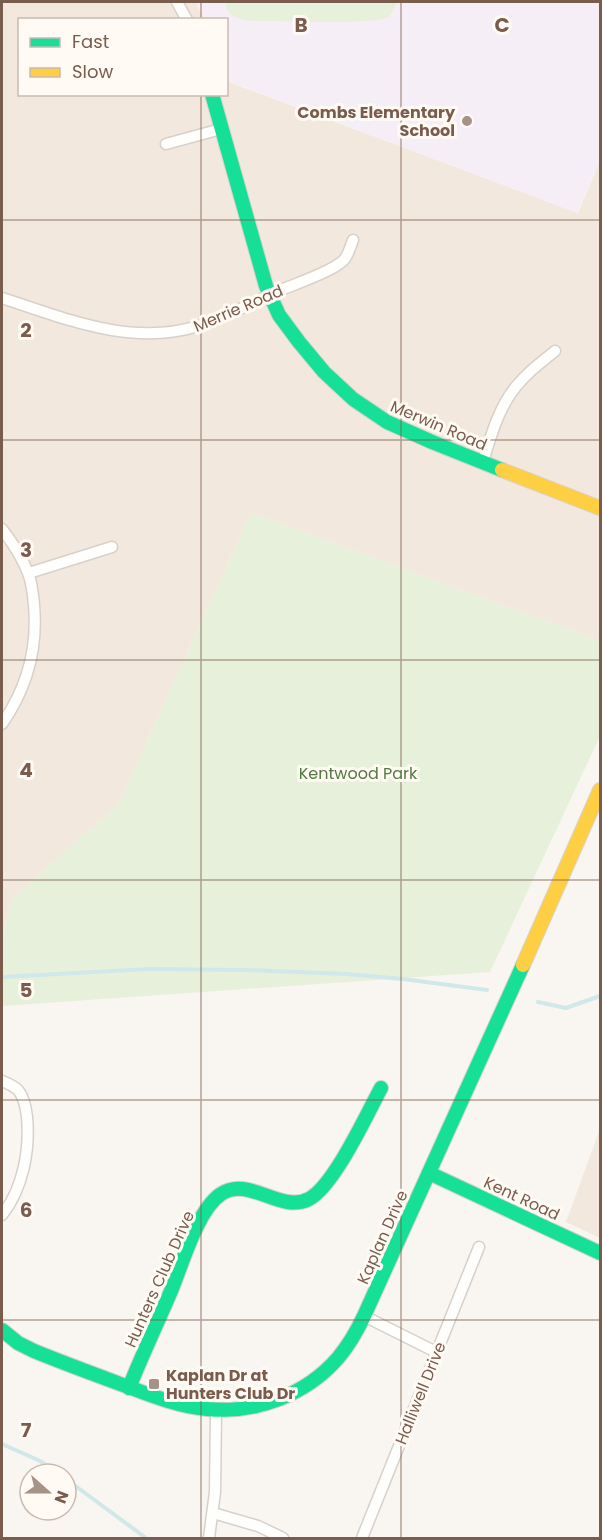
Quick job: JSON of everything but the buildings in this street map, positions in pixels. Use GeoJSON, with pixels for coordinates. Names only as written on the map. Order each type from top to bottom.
{"type":"FeatureCollection","features":[{"type":"Feature","properties":{"kind":"street"},"geometry":{"type":"LineString","coordinates":[[177,2],[187,18]]}},
{"type":"Feature","properties":{"kind":"street","name":"Merwin Road"},"geometry":{"type":"LineString","coordinates":[[212,96],[220,129],[270,295],[279,315],[324,372],[353,399],[387,422],[600,508]]}},
{"type":"Feature","properties":{"kind":"street"},"geometry":{"type":"LineString","coordinates":[[166,144],[220,129]]}},
{"type":"Feature","properties":{"kind":"street","name":"Merrie Road"},"geometry":{"type":"LineString","coordinates":[[2,298],[92,327],[128,333],[182,330],[225,316],[331,269],[345,259],[353,240]]}},
{"type":"Feature","properties":{"kind":"street"},"geometry":{"type":"LineString","coordinates":[[483,462],[509,396],[519,382],[555,351]]}},
{"type":"Feature","properties":{"kind":"street"},"geometry":{"type":"LineString","coordinates":[[2,529],[13,543],[29,573],[36,623],[33,656],[29,670],[21,692],[2,724]]}},
{"type":"Feature","properties":{"kind":"street"},"geometry":{"type":"LineString","coordinates":[[29,573],[112,547]]}},
{"type":"Feature","properties":{"kind":"street","name":"Kaplan Drive"},"geometry":{"type":"LineString","coordinates":[[2,1330],[18,1343],[34,1351],[129,1388],[183,1407],[216,1411],[270,1403],[309,1383],[338,1358],[364,1316],[407,1226],[600,790]]}},
{"type":"Feature","properties":{"kind":"street"},"geometry":{"type":"LineString","coordinates":[[2,1081],[18,1090],[22,1096],[28,1138],[26,1159],[19,1182],[9,1206],[2,1215]]}},
{"type":"Feature","properties":{"kind":"street","name":"Hunters Club Drive"},"geometry":{"type":"LineString","coordinates":[[129,1388],[195,1232],[212,1203],[221,1194],[240,1188],[280,1202],[300,1202],[310,1198],[322,1188],[342,1160],[381,1088]]}},
{"type":"Feature","properties":{"kind":"street","name":"Kent Road"},"geometry":{"type":"LineString","coordinates":[[429,1173],[600,1252]]}},
{"type":"Feature","properties":{"kind":"street","name":"Halliwell Drive"},"geometry":{"type":"LineString","coordinates":[[362,1539],[479,1247]]}},
{"type":"Feature","properties":{"kind":"street"},"geometry":{"type":"LineString","coordinates":[[364,1316],[436,1352]]}},
{"type":"Feature","properties":{"kind":"street"},"geometry":{"type":"LineString","coordinates":[[209,1539],[213,1513],[216,1411]]}},
{"type":"Feature","properties":{"kind":"street"},"geometry":{"type":"LineString","coordinates":[[213,1513],[258,1526],[283,1539]]}},
{"type":"Feature","properties":{"kind":"shaded area"},"geometry":{"type":"Polygon","coordinates":[[[2,2],[196,2],[204,18],[18,18],[18,96],[228,96],[228,79],[229,82],[578,213],[600,161],[600,641],[251,513],[118,805],[13,898],[2,939],[2,2]]]}},
{"type":"Feature","properties":{"kind":"shaded area","name":"Combs Elementary School"},"geometry":{"type":"Polygon","coordinates":[[[196,2],[600,2],[600,161],[577,213],[228,81],[228,18],[204,18],[196,2]]]}},
{"type":"Feature","properties":{"kind":"shaded area"},"geometry":{"type":"Polygon","coordinates":[[[600,1129],[600,1238],[566,1222],[600,1129]]]}},
{"type":"Feature","properties":{"kind":"green space"},"geometry":{"type":"Polygon","coordinates":[[[225,2],[397,2],[388,17],[365,21],[323,22],[242,19],[228,11],[225,2]]]}},
{"type":"Feature","properties":{"kind":"green space","name":"Kentwood Park"},"geometry":{"type":"Polygon","coordinates":[[[251,513],[600,641],[600,736],[490,972],[2,1006],[2,939],[13,898],[118,805],[251,513]]]}},
{"type":"Feature","properties":{"kind":"waterway"},"geometry":{"type":"LineString","coordinates":[[2,977],[149,969],[245,970],[347,974],[487,990]]}},
{"type":"Feature","properties":{"kind":"waterway"},"geometry":{"type":"LineString","coordinates":[[538,1002],[566,1008],[600,996]]}},
{"type":"Feature","properties":{"kind":"waterway"},"geometry":{"type":"LineString","coordinates":[[2,1444],[41,1462]]}},
{"type":"Feature","properties":{"kind":"waterway"},"geometry":{"type":"LineString","coordinates":[[78,1488],[146,1538]]}},
{"type":"Feature","properties":{"kind":"traffic: fast"},"geometry":{"type":"LineString","coordinates":[[213,96],[266,286],[279,315],[299,342],[324,372],[353,399],[387,422],[502,470]]}},
{"type":"Feature","properties":{"kind":"traffic: fast"},"geometry":{"type":"LineString","coordinates":[[2,1330],[18,1343],[44,1355],[149,1395],[195,1407],[225,1410],[261,1405],[295,1392],[311,1382],[338,1358],[361,1322],[523,965]]}},
{"type":"Feature","properties":{"kind":"traffic: fast"},"geometry":{"type":"LineString","coordinates":[[129,1388],[191,1239],[212,1202],[221,1194],[232,1189],[254,1191],[287,1202],[309,1199],[319,1192],[339,1165],[381,1088]]}},
{"type":"Feature","properties":{"kind":"traffic: fast"},"geometry":{"type":"LineString","coordinates":[[429,1173],[600,1253]]}},
{"type":"Feature","properties":{"kind":"traffic: slow"},"geometry":{"type":"LineString","coordinates":[[502,470],[600,508]]}},
{"type":"Feature","properties":{"kind":"traffic: slow"},"geometry":{"type":"LineString","coordinates":[[523,965],[600,790]]}},
{"type":"Feature","properties":{"kind":"place","name":"Combs Elementary School"},"geometry":{"type":"Point","coordinates":[467,121]}},
{"type":"Feature","properties":{"kind":"place","name":"Kaplan Dr at Hunters Club Dr"},"geometry":{"type":"Point","coordinates":[154,1384]}}]}
